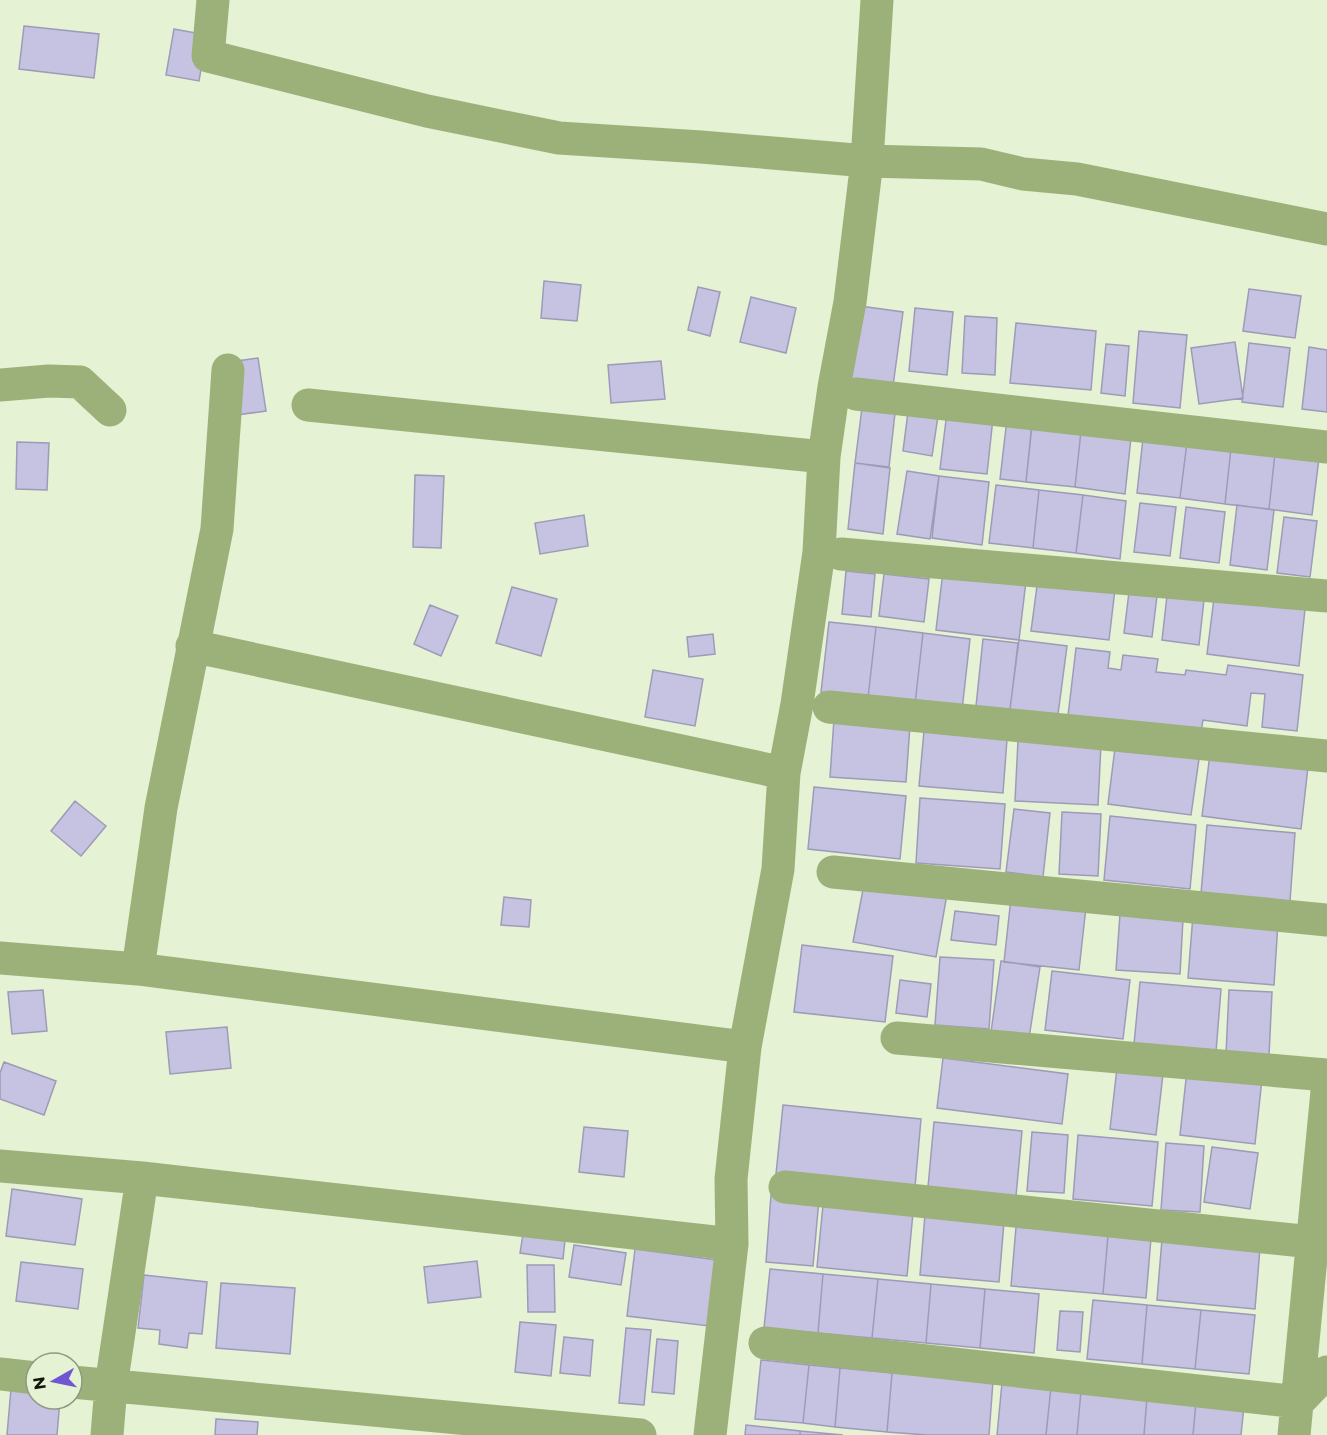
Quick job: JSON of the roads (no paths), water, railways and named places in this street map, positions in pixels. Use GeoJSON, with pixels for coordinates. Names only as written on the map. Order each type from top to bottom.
{"type":"FeatureCollection","features":[{"type":"Feature","properties":{"kind":"street"},"geometry":{"type":"LineString","coordinates":[[213,0],[208,56],[427,111],[559,138],[867,161],[981,164],[1023,174],[1077,179],[1327,229]]}},
{"type":"Feature","properties":{"kind":"street"},"geometry":{"type":"LineString","coordinates":[[710,1435],[732,1244],[731,1179],[745,1047],[778,869],[784,772],[797,704],[819,552],[824,457],[850,302],[867,161],[877,0]]}},
{"type":"Feature","properties":{"kind":"street"},"geometry":{"type":"LineString","coordinates":[[138,969],[161,807],[217,529],[228,370]]}},
{"type":"Feature","properties":{"kind":"street"},"geometry":{"type":"LineString","coordinates":[[0,386],[49,381],[80,382],[110,410]]}},
{"type":"Feature","properties":{"kind":"street"},"geometry":{"type":"LineString","coordinates":[[856,394],[1327,447]]}},
{"type":"Feature","properties":{"kind":"street"},"geometry":{"type":"LineString","coordinates":[[308,405],[824,457]]}},
{"type":"Feature","properties":{"kind":"street"},"geometry":{"type":"LineString","coordinates":[[841,554],[1327,596]]}},
{"type":"Feature","properties":{"kind":"street"},"geometry":{"type":"LineString","coordinates":[[192,646],[784,772]]}},
{"type":"Feature","properties":{"kind":"street"},"geometry":{"type":"LineString","coordinates":[[829,707],[1327,756]]}},
{"type":"Feature","properties":{"kind":"street"},"geometry":{"type":"LineString","coordinates":[[833,872],[1327,920]]}},
{"type":"Feature","properties":{"kind":"street"},"geometry":{"type":"LineString","coordinates":[[0,958],[138,969],[745,1047]]}},
{"type":"Feature","properties":{"kind":"street"},"geometry":{"type":"LineString","coordinates":[[897,1038],[1327,1075]]}},
{"type":"Feature","properties":{"kind":"street"},"geometry":{"type":"LineString","coordinates":[[1294,1435],[1327,1092]]}},
{"type":"Feature","properties":{"kind":"street"},"geometry":{"type":"LineString","coordinates":[[0,1166],[142,1178],[732,1244]]}},
{"type":"Feature","properties":{"kind":"street"},"geometry":{"type":"LineString","coordinates":[[107,1435],[111,1386],[142,1178]]}},
{"type":"Feature","properties":{"kind":"street"},"geometry":{"type":"LineString","coordinates":[[785,1187],[1312,1242]]}},
{"type":"Feature","properties":{"kind":"street"},"geometry":{"type":"LineString","coordinates":[[765,1343],[1298,1402]]}},
{"type":"Feature","properties":{"kind":"street"},"geometry":{"type":"LineString","coordinates":[[1298,1402],[1327,1372]]}},
{"type":"Feature","properties":{"kind":"street"},"geometry":{"type":"LineString","coordinates":[[0,1374],[24,1377]]}},
{"type":"Feature","properties":{"kind":"street"},"geometry":{"type":"LineString","coordinates":[[84,1383],[640,1435]]}}]}
